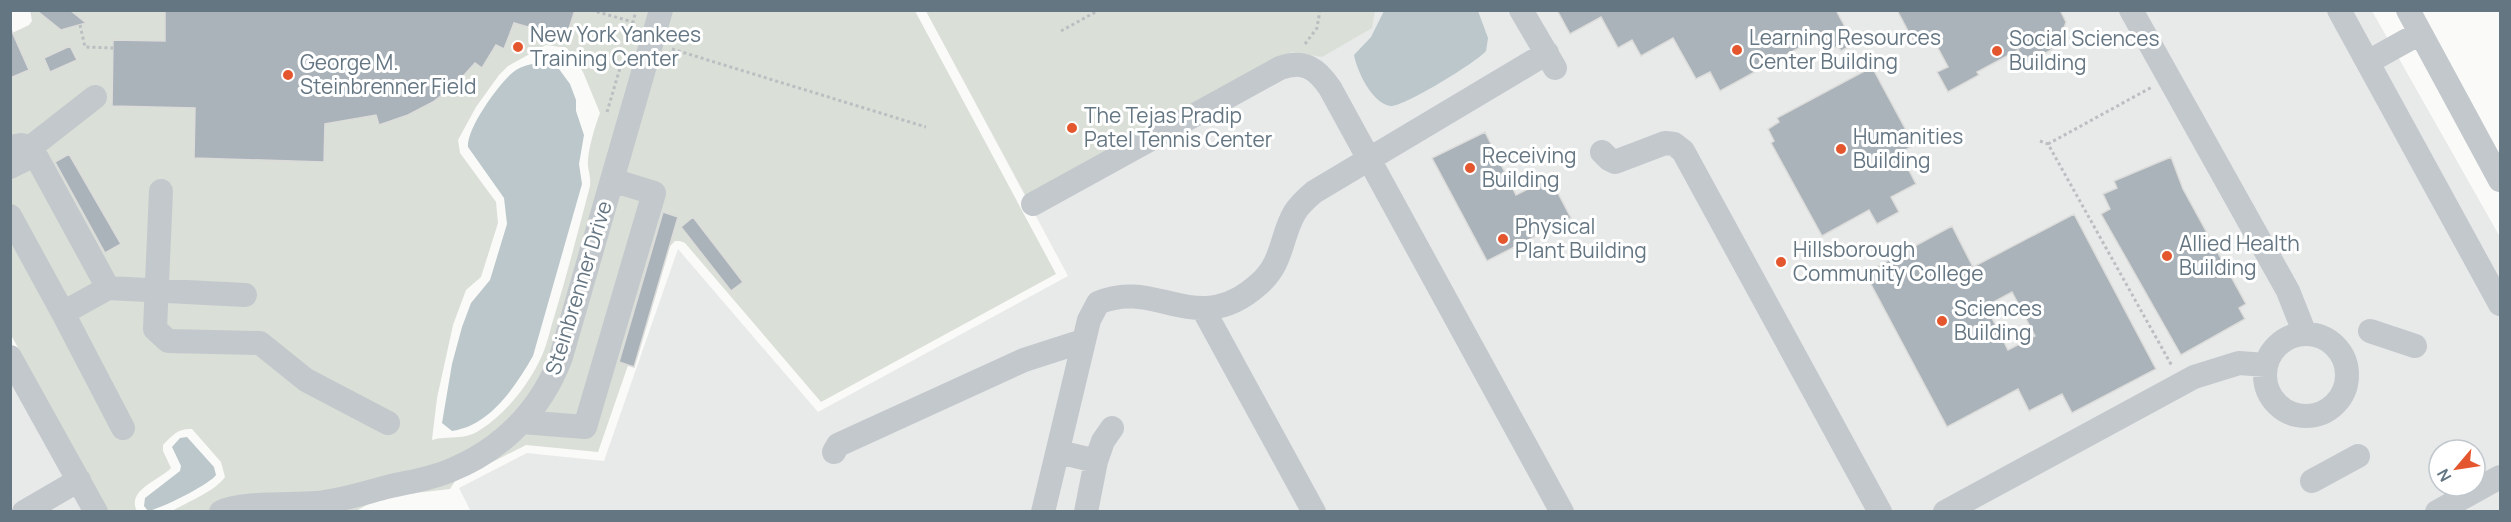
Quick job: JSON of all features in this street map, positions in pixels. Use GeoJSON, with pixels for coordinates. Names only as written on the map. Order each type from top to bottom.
{"type":"FeatureCollection","features":[{"type":"Feature","properties":{"kind":"street","name":"Steinbrenner Drive"},"geometry":{"type":"LineString","coordinates":[[221,512],[238,506],[320,503],[449,472],[506,439],[522,422],[549,385],[558,364],[661,10]]}},
{"type":"Feature","properties":{"kind":"street"},"geometry":{"type":"LineString","coordinates":[[1043,512],[1059,452],[1083,341],[1093,310],[1098,303],[1116,297],[1136,296],[1203,309],[1228,303],[1258,286],[1274,268],[1291,220],[1305,200],[1368,159],[1551,61],[1521,10]]}},
{"type":"Feature","properties":{"kind":"street"},"geometry":{"type":"LineString","coordinates":[[2131,10],[2288,291],[2305,334]]}},
{"type":"Feature","properties":{"kind":"street"},"geometry":{"type":"LineString","coordinates":[[2339,10],[2500,304]]}},
{"type":"Feature","properties":{"kind":"street"},"geometry":{"type":"LineString","coordinates":[[2408,10],[2500,180]]}},
{"type":"Feature","properties":{"kind":"street"},"geometry":{"type":"LineString","coordinates":[[2368,62],[2420,33]]}},
{"type":"Feature","properties":{"kind":"street"},"geometry":{"type":"LineString","coordinates":[[1033,204],[1280,68],[1294,64],[1307,65],[1325,81],[1562,512]]}},
{"type":"Feature","properties":{"kind":"street"},"geometry":{"type":"LineString","coordinates":[[21,147],[95,97]]}},
{"type":"Feature","properties":{"kind":"street"},"geometry":{"type":"LineString","coordinates":[[1602,152],[1615,162],[1665,142],[1674,144],[1683,151],[1880,512]]}},
{"type":"Feature","properties":{"kind":"street"},"geometry":{"type":"LineString","coordinates":[[10,167],[24,160],[21,147]]}},
{"type":"Feature","properties":{"kind":"street"},"geometry":{"type":"LineString","coordinates":[[21,147],[108,288]]}},
{"type":"Feature","properties":{"kind":"street"},"geometry":{"type":"LineString","coordinates":[[522,422],[585,428],[654,193],[612,180]]}},
{"type":"Feature","properties":{"kind":"street"},"geometry":{"type":"LineString","coordinates":[[161,191],[155,330],[168,341],[260,343],[306,380],[387,423]]}},
{"type":"Feature","properties":{"kind":"street"},"geometry":{"type":"LineString","coordinates":[[10,216],[123,428]]}},
{"type":"Feature","properties":{"kind":"street"},"geometry":{"type":"LineString","coordinates":[[63,313],[108,288],[245,295]]}},
{"type":"Feature","properties":{"kind":"street"},"geometry":{"type":"LineString","coordinates":[[1203,309],[1314,512]]}},
{"type":"Feature","properties":{"kind":"street"},"geometry":{"type":"LineString","coordinates":[[2370,331],[2415,346]]}},
{"type":"Feature","properties":{"kind":"street"},"geometry":{"type":"LineString","coordinates":[[2318,335],[2331,341],[2340,351],[2346,363],[2348,376],[2346,390],[2339,402],[2328,411],[2315,416],[2301,417],[2287,413],[2268,393],[2265,379],[2266,365],[2271,353],[2280,343],[2292,336],[2318,335]]}},
{"type":"Feature","properties":{"kind":"street"},"geometry":{"type":"LineString","coordinates":[[834,452],[838,445],[1024,360],[1083,341]]}},
{"type":"Feature","properties":{"kind":"street"},"geometry":{"type":"LineString","coordinates":[[10,357],[17,382],[79,480],[96,512]]}},
{"type":"Feature","properties":{"kind":"street"},"geometry":{"type":"LineString","coordinates":[[1945,512],[2194,377],[2239,363],[2266,365]]}},
{"type":"Feature","properties":{"kind":"street"},"geometry":{"type":"LineString","coordinates":[[1086,512],[1096,461],[1103,441],[1112,428]]}},
{"type":"Feature","properties":{"kind":"street"},"geometry":{"type":"LineString","coordinates":[[1059,452],[1096,461]]}},
{"type":"Feature","properties":{"kind":"street"},"geometry":{"type":"LineString","coordinates":[[2312,481],[2358,456]]}},
{"type":"Feature","properties":{"kind":"street"},"geometry":{"type":"LineString","coordinates":[[2437,512],[2500,477]]}},
{"type":"Feature","properties":{"kind":"street"},"geometry":{"type":"LineString","coordinates":[[24,512],[79,480]]}},
{"type":"Feature","properties":{"kind":"street"},"geometry":{"type":"LineString","coordinates":[[10,507],[13,512]]}},
{"type":"Feature","properties":{"kind":"path"},"geometry":{"type":"LineString","coordinates":[[591,10],[633,22]]}},
{"type":"Feature","properties":{"kind":"path"},"geometry":{"type":"LineString","coordinates":[[630,37],[636,10]]}},
{"type":"Feature","properties":{"kind":"path"},"geometry":{"type":"LineString","coordinates":[[1061,31],[1099,10]]}},
{"type":"Feature","properties":{"kind":"path"},"geometry":{"type":"LineString","coordinates":[[1305,44],[1317,28],[1320,10]]}},
{"type":"Feature","properties":{"kind":"path"},"geometry":{"type":"LineString","coordinates":[[80,25],[85,47],[113,48]]}},
{"type":"Feature","properties":{"kind":"path"},"geometry":{"type":"LineString","coordinates":[[666,47],[926,127]]}},
{"type":"Feature","properties":{"kind":"path"},"geometry":{"type":"LineString","coordinates":[[607,112],[623,58]]}},
{"type":"Feature","properties":{"kind":"path"},"geometry":{"type":"LineString","coordinates":[[2048,144],[2169,77]]}},
{"type":"Feature","properties":{"kind":"path"},"geometry":{"type":"LineString","coordinates":[[2040,141],[2048,144],[2182,383]]}},
{"type":"Feature","properties":{"kind":"shaded area"},"geometry":{"type":"Polygon","coordinates":[[[30,10],[915,11],[1056,274],[821,402],[685,243],[675,241],[669,247],[598,452],[526,445],[455,481],[450,489],[381,497],[356,511],[172,511],[208,492],[225,477],[221,462],[192,429],[187,429],[176,433],[163,445],[163,451],[171,468],[140,491],[136,497],[137,511],[108,511],[11,335],[10,34],[29,25],[32,21],[30,10]],[[546,45],[508,66],[476,107],[458,140],[460,153],[496,202],[498,223],[481,277],[466,290],[453,325],[437,398],[432,440],[468,436],[489,424],[521,391],[534,372],[544,350],[590,186],[589,154],[600,113],[583,72],[567,48],[546,45]]]}},
{"type":"Feature","properties":{"kind":"shaded area","name":"Hillsborough Community College"},"geometry":{"type":"Polygon","coordinates":[[[926,11],[2372,11],[2500,237],[2500,511],[471,512],[459,488],[527,453],[604,461],[678,249],[818,412],[1068,276],[926,11]]]}},
{"type":"Feature","properties":{"kind":"shaded area","name":"The Tejas Pradip Patel Tennis Center"},"geometry":{"type":"Polygon","coordinates":[[[926,11],[1375,11],[1372,28],[1322,57],[1292,52],[1027,198],[926,11]]]}},
{"type":"Feature","properties":{"kind":"shaded area"},"geometry":{"type":"Polygon","coordinates":[[[1384,11],[1478,11],[1488,38],[1486,51],[1469,65],[1409,100],[1397,105],[1383,104],[1366,85],[1354,55],[1371,37],[1384,11]]]}},
{"type":"Feature","properties":{"kind":"shaded area"},"geometry":{"type":"Polygon","coordinates":[[[532,64],[544,64],[559,69],[570,84],[584,135],[579,164],[582,184],[533,356],[509,392],[490,413],[466,428],[452,431],[442,423],[452,364],[471,303],[490,280],[507,224],[504,198],[468,147],[469,139],[477,120],[498,88],[516,70],[532,64]]]}},
{"type":"Feature","properties":{"kind":"shaded area"},"geometry":{"type":"Polygon","coordinates":[[[11,379],[84,511],[11,511],[11,379]]]}},
{"type":"Feature","properties":{"kind":"shaded area"},"geometry":{"type":"Polygon","coordinates":[[[187,437],[214,467],[216,475],[185,496],[148,511],[144,506],[145,498],[180,471],[181,466],[172,447],[180,438],[187,437]]]}},
{"type":"Feature","properties":{"kind":"building"},"geometry":{"type":"Polygon","coordinates":[[[36,10],[70,10],[86,23],[61,30],[36,10]]]}},
{"type":"Feature","properties":{"kind":"building","name":"George M. Steinbrenner Field"},"geometry":{"type":"Polygon","coordinates":[[[165,10],[575,10],[566,38],[514,23],[504,49],[496,45],[482,68],[475,63],[457,83],[433,102],[408,115],[379,125],[376,115],[325,124],[324,162],[194,158],[195,108],[112,106],[113,40],[165,41],[165,10]]]}},
{"type":"Feature","properties":{"kind":"building","name":"Learning Resources Center Building"},"geometry":{"type":"Polygon","coordinates":[[[1557,10],[1836,10],[1854,44],[1841,51],[1838,46],[1823,54],[1815,39],[1720,91],[1710,72],[1696,79],[1673,38],[1641,56],[1632,40],[1618,48],[1601,17],[1570,34],[1557,10]]]}},
{"type":"Feature","properties":{"kind":"building","name":"Social Sciences Building"},"geometry":{"type":"Polygon","coordinates":[[[1897,10],[2060,10],[2066,22],[2058,46],[2026,64],[2018,50],[1977,72],[1979,75],[1948,92],[1937,72],[1948,67],[1932,37],[1916,46],[1897,10]]]}},
{"type":"Feature","properties":{"kind":"building"},"geometry":{"type":"Polygon","coordinates":[[[10,27],[29,70],[10,78],[10,27]]]}},
{"type":"Feature","properties":{"kind":"building"},"geometry":{"type":"Polygon","coordinates":[[[70,46],[77,60],[50,72],[44,58],[70,46]]]}},
{"type":"Feature","properties":{"kind":"building","name":"Humanities Building"},"geometry":{"type":"Polygon","coordinates":[[[1872,67],[1914,145],[1900,153],[1916,184],[1891,197],[1899,212],[1877,224],[1869,210],[1822,236],[1771,143],[1774,141],[1768,129],[1779,122],[1777,118],[1872,67]]]}},
{"type":"Feature","properties":{"kind":"building"},"geometry":{"type":"Polygon","coordinates":[[[1485,132],[1516,195],[1550,178],[1571,218],[1487,261],[1432,158],[1485,132]]]}},
{"type":"Feature","properties":{"kind":"building"},"geometry":{"type":"Polygon","coordinates":[[[69,154],[121,244],[105,253],[55,162],[69,154]]]}},
{"type":"Feature","properties":{"kind":"building","name":"Allied Health Building"},"geometry":{"type":"Polygon","coordinates":[[[2171,157],[2183,189],[2246,304],[2239,308],[2245,319],[2181,355],[2101,214],[2110,209],[2103,194],[2117,188],[2114,181],[2171,157]]]}},
{"type":"Feature","properties":{"kind":"building"},"geometry":{"type":"Polygon","coordinates":[[[663,212],[678,217],[634,367],[619,362],[663,212]]]}},
{"type":"Feature","properties":{"kind":"building","name":"Sciences Building"},"geometry":{"type":"Polygon","coordinates":[[[2074,214],[2156,369],[2072,413],[2062,394],[2029,411],[2018,389],[1947,427],[1865,273],[1952,226],[1973,267],[2074,214]],[[2012,292],[1986,306],[2008,350],[2035,336],[2012,292]]]}},
{"type":"Feature","properties":{"kind":"building"},"geometry":{"type":"Polygon","coordinates":[[[693,217],[743,282],[731,291],[681,227],[693,217]]]}},
{"type":"Feature","properties":{"kind":"place","name":"New York Yankees Training Center"},"geometry":{"type":"Point","coordinates":[518,47]}},
{"type":"Feature","properties":{"kind":"place","name":"Learning Resources Center Building"},"geometry":{"type":"Point","coordinates":[1737,50]}},
{"type":"Feature","properties":{"kind":"place","name":"Social Sciences Building"},"geometry":{"type":"Point","coordinates":[1997,51]}},
{"type":"Feature","properties":{"kind":"place","name":"George M. Steinbrenner Field"},"geometry":{"type":"Point","coordinates":[288,75]}},
{"type":"Feature","properties":{"kind":"place","name":"The Tejas Pradip Patel Tennis Center"},"geometry":{"type":"Point","coordinates":[1072,128]}},
{"type":"Feature","properties":{"kind":"place","name":"Humanities Building"},"geometry":{"type":"Point","coordinates":[1841,149]}},
{"type":"Feature","properties":{"kind":"place","name":"Receiving Building"},"geometry":{"type":"Point","coordinates":[1470,168]}},
{"type":"Feature","properties":{"kind":"place","name":"Physical Plant Building"},"geometry":{"type":"Point","coordinates":[1503,239]}},
{"type":"Feature","properties":{"kind":"place","name":"Allied Health Building"},"geometry":{"type":"Point","coordinates":[2167,256]}},
{"type":"Feature","properties":{"kind":"place","name":"Hillsborough Community College"},"geometry":{"type":"Point","coordinates":[1781,262]}},
{"type":"Feature","properties":{"kind":"place","name":"Sciences Building"},"geometry":{"type":"Point","coordinates":[1942,321]}}]}
